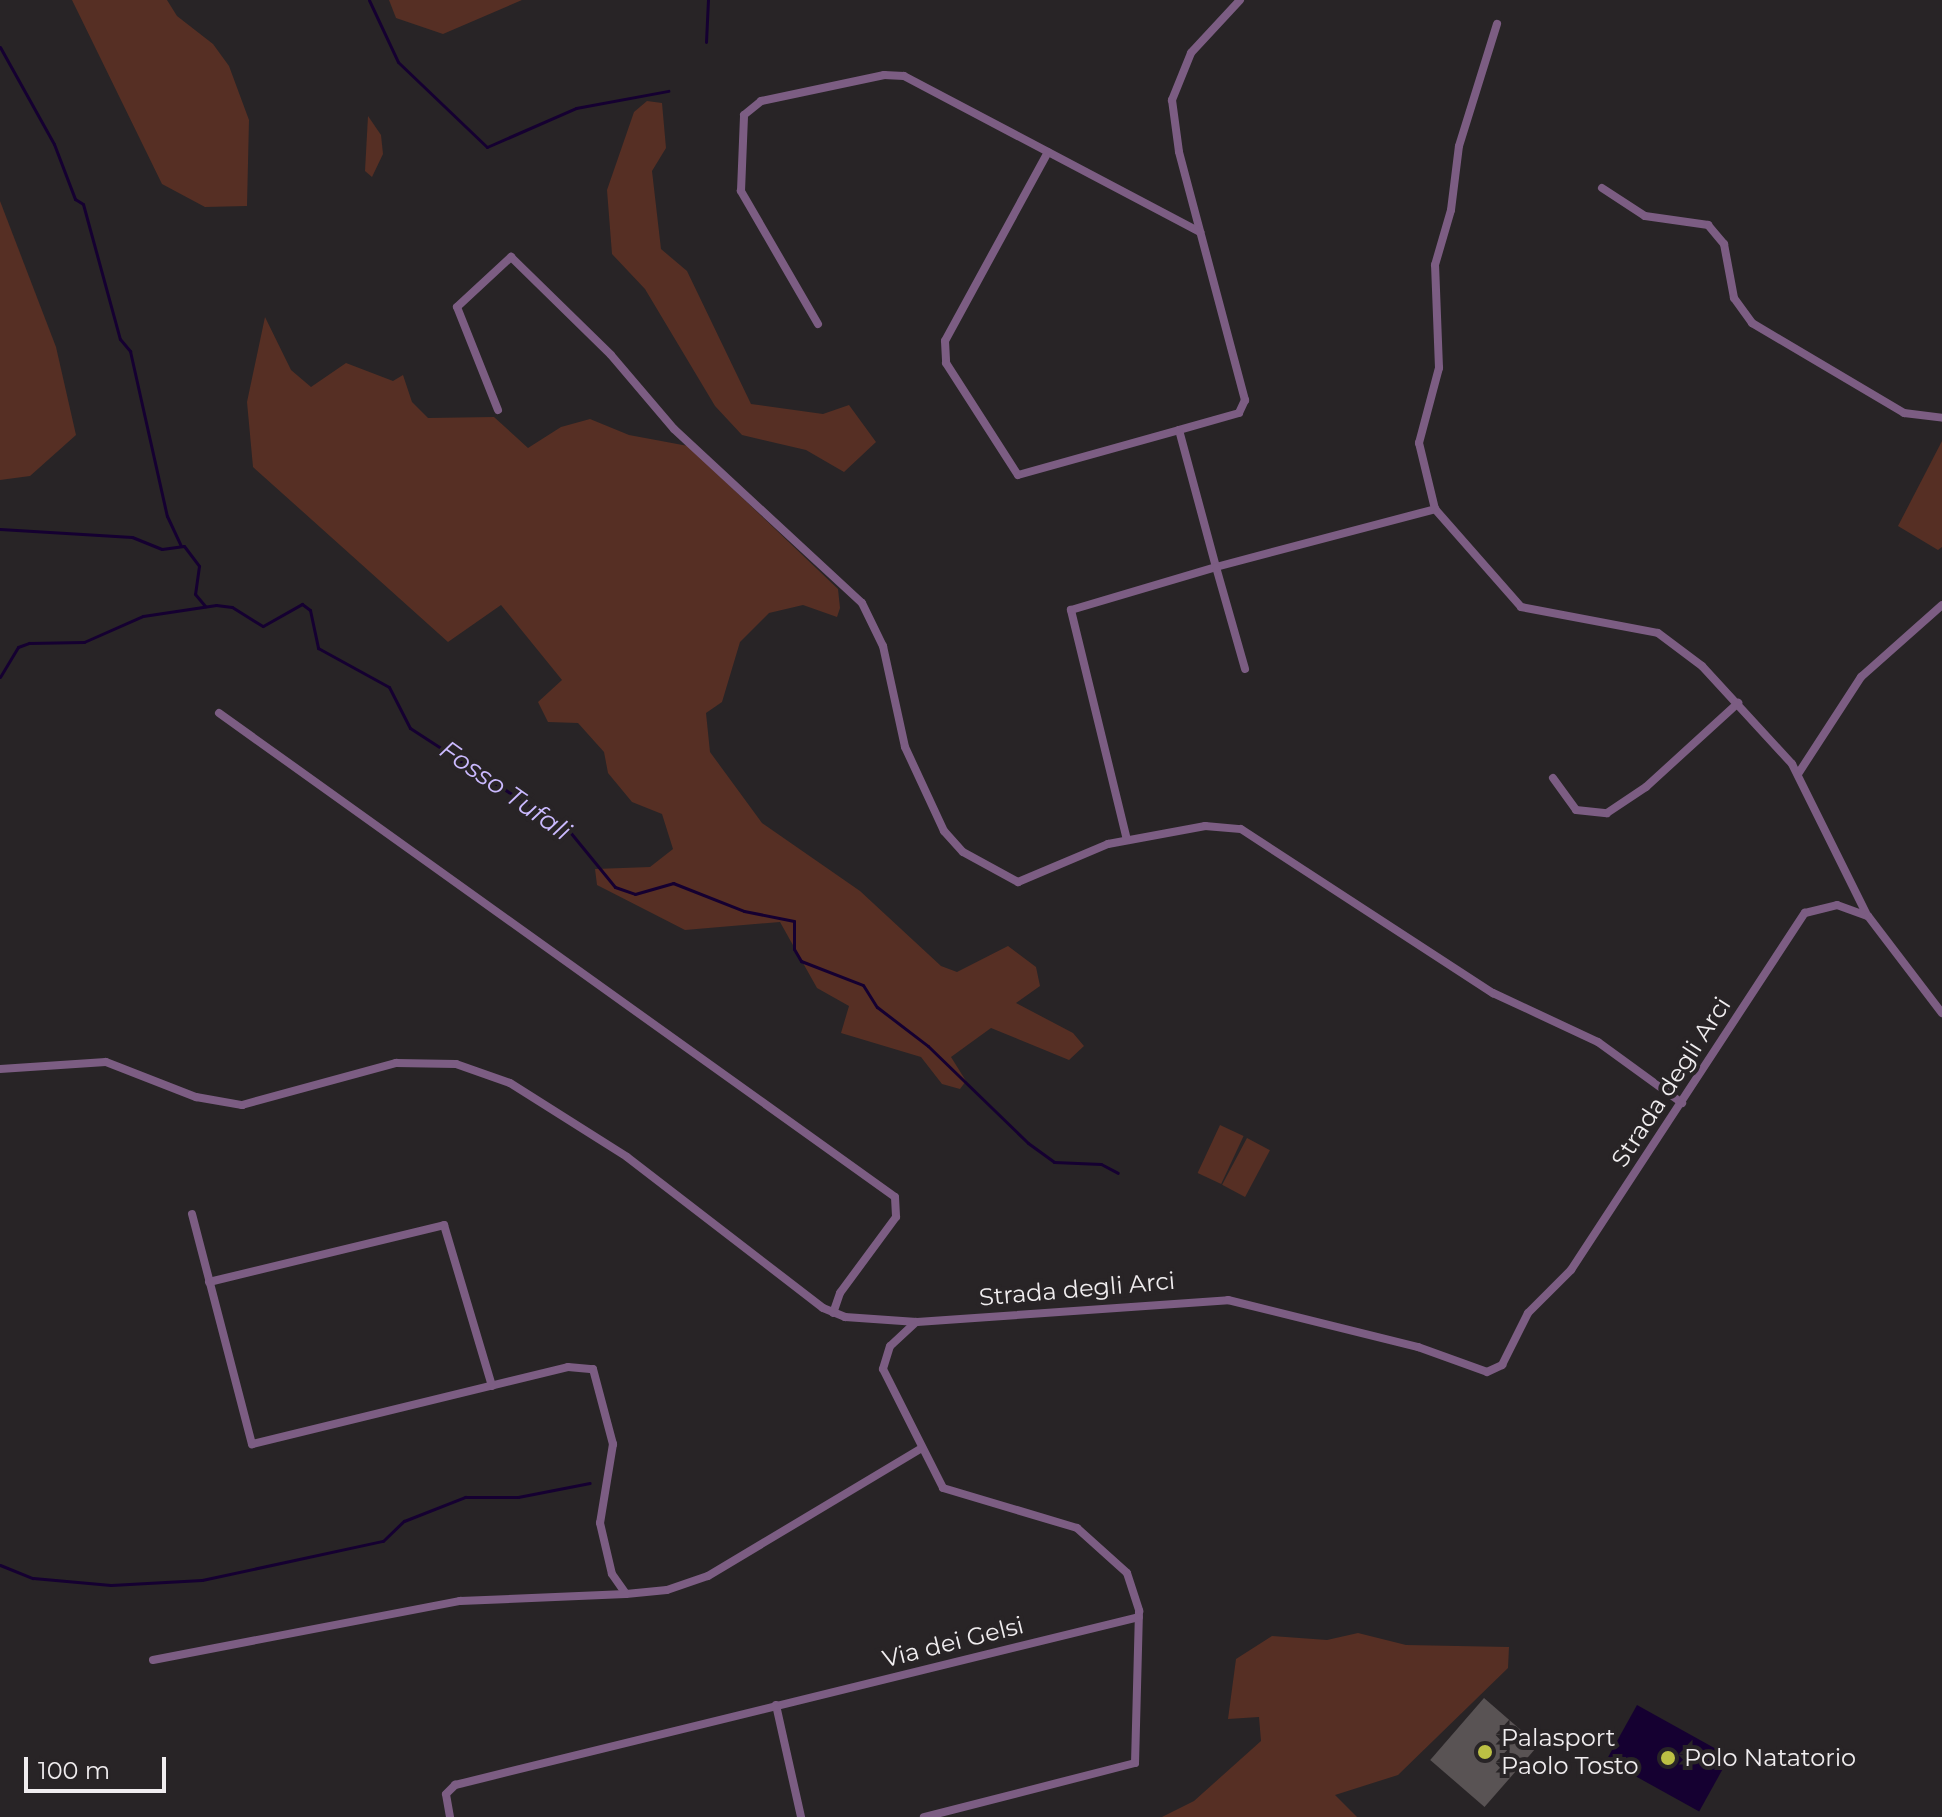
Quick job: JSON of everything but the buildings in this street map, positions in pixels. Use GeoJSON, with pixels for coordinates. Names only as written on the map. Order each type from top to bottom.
{"type":"FeatureCollection","features":[{"type":"Feature","properties":{"kind":"street"},"geometry":{"type":"LineString","coordinates":[[1048,152],[944,344],[947,365],[1018,475],[1239,413],[1245,402],[1176,137],[1173,88],[1191,53],[1240,0]]}},
{"type":"Feature","properties":{"kind":"street"},"geometry":{"type":"LineString","coordinates":[[1497,24],[1459,146],[1451,210],[1435,265],[1439,363],[1419,443],[1435,509],[1521,607],[1663,635],[1738,703],[1798,774],[1868,916],[1942,1013]]}},
{"type":"Feature","properties":{"kind":"street"},"geometry":{"type":"LineString","coordinates":[[818,324],[742,194],[749,107],[897,75],[1200,232]]}},
{"type":"Feature","properties":{"kind":"street"},"geometry":{"type":"LineString","coordinates":[[1602,188],[1645,216],[1710,226],[1726,248],[1736,303],[1752,323],[1904,413],[1942,418]]}},
{"type":"Feature","properties":{"kind":"street"},"geometry":{"type":"LineString","coordinates":[[498,410],[457,307],[511,257],[611,355],[674,429],[867,611],[885,651],[905,747],[953,844],[1014,882],[1074,854],[1127,840],[1214,825],[1249,833],[1493,993],[1604,1046],[1682,1103]]}},
{"type":"Feature","properties":{"kind":"street"},"geometry":{"type":"LineString","coordinates":[[1179,430],[1245,669]]}},
{"type":"Feature","properties":{"kind":"street"},"geometry":{"type":"LineString","coordinates":[[1127,840],[1070,612],[1080,604],[1435,509]]}},
{"type":"Feature","properties":{"kind":"street"},"geometry":{"type":"LineString","coordinates":[[1798,774],[1866,671],[1942,605]]}},
{"type":"Feature","properties":{"kind":"street"},"geometry":{"type":"LineString","coordinates":[[1553,778],[1576,810],[1607,813],[1652,782],[1738,703]]}},
{"type":"Feature","properties":{"kind":"street"},"geometry":{"type":"LineString","coordinates":[[219,713],[895,1197],[896,1217],[840,1293],[833,1313]]}},
{"type":"Feature","properties":{"kind":"street","name":"Strada degli Arci"},"geometry":{"type":"LineString","coordinates":[[0,1069],[106,1062],[196,1097],[242,1105],[396,1063],[467,1067],[510,1083],[636,1163],[833,1313],[865,1322],[917,1322],[1228,1300],[1494,1371],[1528,1313],[1569,1273],[1803,915],[1837,905],[1868,916]]}},
{"type":"Feature","properties":{"kind":"street"},"geometry":{"type":"LineString","coordinates":[[192,1214],[252,1444],[571,1367],[596,1372],[613,1448],[600,1523],[612,1574],[626,1594]]}},
{"type":"Feature","properties":{"kind":"street"},"geometry":{"type":"LineString","coordinates":[[209,1282],[444,1225],[492,1386]]}},
{"type":"Feature","properties":{"kind":"street"},"geometry":{"type":"LineString","coordinates":[[917,1322],[890,1346],[883,1365],[922,1448],[949,1493],[1058,1520],[1092,1538],[1130,1579],[1139,1617],[1135,1763],[924,1817]]}},
{"type":"Feature","properties":{"kind":"street"},"geometry":{"type":"LineString","coordinates":[[153,1660],[452,1602],[667,1590],[708,1576],[922,1448]]}},
{"type":"Feature","properties":{"kind":"street","name":"Via dei Gelsi"},"geometry":{"type":"LineString","coordinates":[[450,1817],[446,1794],[455,1785],[1139,1617]]}},
{"type":"Feature","properties":{"kind":"street"},"geometry":{"type":"LineString","coordinates":[[776,1705],[801,1817]]}},
{"type":"Feature","properties":{"kind":"shaded area"},"geometry":{"type":"Polygon","coordinates":[[[72,0],[167,0],[177,16],[213,44],[229,66],[249,120],[247,206],[205,207],[162,184],[72,0]]]}},
{"type":"Feature","properties":{"kind":"shaded area"},"geometry":{"type":"Polygon","coordinates":[[[389,0],[522,0],[443,34],[396,18],[389,0]]]}},
{"type":"Feature","properties":{"kind":"shaded area"},"geometry":{"type":"Polygon","coordinates":[[[647,101],[662,103],[666,148],[652,171],[661,249],[687,271],[751,404],[823,414],[849,405],[876,442],[844,472],[806,450],[742,435],[715,406],[645,289],[612,254],[607,190],[634,112],[647,101]]]}},
{"type":"Feature","properties":{"kind":"shaded area"},"geometry":{"type":"Polygon","coordinates":[[[368,116],[381,135],[383,154],[372,177],[365,171],[368,116]]]}},
{"type":"Feature","properties":{"kind":"shaded area"},"geometry":{"type":"Polygon","coordinates":[[[0,201],[56,347],[76,435],[30,476],[0,480],[0,201]]]}},
{"type":"Feature","properties":{"kind":"shaded area"},"geometry":{"type":"Polygon","coordinates":[[[265,317],[291,370],[311,387],[346,363],[393,381],[403,375],[412,402],[428,418],[494,417],[528,448],[561,427],[590,419],[629,435],[688,446],[838,589],[840,608],[837,617],[803,605],[769,613],[740,642],[722,702],[706,713],[710,752],[762,823],[860,891],[941,966],[957,972],[1008,946],[1036,967],[1040,986],[1016,1003],[1073,1033],[1084,1046],[1069,1060],[991,1028],[951,1057],[966,1081],[960,1089],[942,1084],[921,1057],[841,1033],[849,1006],[817,988],[780,922],[685,930],[597,885],[595,869],[650,867],[673,849],[662,814],[632,802],[608,773],[604,752],[578,723],[548,722],[538,702],[562,680],[501,605],[448,642],[253,467],[247,402],[265,317]]]}},
{"type":"Feature","properties":{"kind":"shaded area"},"geometry":{"type":"Polygon","coordinates":[[[1942,441],[1942,547],[1938,550],[1898,526],[1942,441]]]}},
{"type":"Feature","properties":{"kind":"shaded area"},"geometry":{"type":"Polygon","coordinates":[[[1220,1125],[1244,1136],[1221,1184],[1198,1173],[1220,1125]]]}},
{"type":"Feature","properties":{"kind":"shaded area"},"geometry":{"type":"Polygon","coordinates":[[[1247,1138],[1270,1150],[1245,1197],[1222,1185],[1247,1138]]]}},
{"type":"Feature","properties":{"kind":"shaded area"},"geometry":{"type":"Polygon","coordinates":[[[1358,1633],[1406,1645],[1509,1647],[1508,1668],[1398,1775],[1335,1795],[1357,1817],[1162,1817],[1194,1801],[1261,1741],[1259,1717],[1228,1719],[1236,1659],[1272,1636],[1327,1640],[1358,1633]]]}},
{"type":"Feature","properties":{"kind":"shaded area","name":"Polo Natatorio"},"geometry":{"type":"Polygon","coordinates":[[[1637,1705],[1730,1756],[1699,1811],[1606,1760],[1637,1705]]]}},
{"type":"Feature","properties":{"kind":"waterway"},"geometry":{"type":"LineString","coordinates":[[369,0],[398,62],[487,147],[576,108],[668,91]]}},
{"type":"Feature","properties":{"kind":"waterway"},"geometry":{"type":"LineString","coordinates":[[706,42],[708,0]]}},
{"type":"Feature","properties":{"kind":"waterway"},"geometry":{"type":"LineString","coordinates":[[0,47],[54,144],[75,199],[83,204],[120,339],[130,351],[167,516],[181,546]]}},
{"type":"Feature","properties":{"kind":"waterway"},"geometry":{"type":"LineString","coordinates":[[0,529],[132,537],[162,549],[184,546],[199,566],[195,594],[205,606]]}},
{"type":"Feature","properties":{"kind":"waterway","name":"Fosso Tufali"},"geometry":{"type":"LineString","coordinates":[[0,677],[18,647],[29,643],[84,642],[143,616],[216,605],[232,607],[263,626],[302,604],[310,610],[318,648],[389,687],[410,728],[570,832],[615,887],[635,894],[673,883],[744,911],[794,921],[794,949],[801,961],[863,985],[877,1007],[928,1046],[1028,1143],[1054,1162],[1101,1164],[1118,1173]]}},
{"type":"Feature","properties":{"kind":"waterway"},"geometry":{"type":"LineString","coordinates":[[0,1565],[33,1578],[111,1585],[202,1580],[383,1541],[404,1521],[465,1497],[518,1497],[590,1483]]}},
{"type":"Feature","properties":{"kind":"place","name":"Palasport Paolo Tosto"},"geometry":{"type":"Point","coordinates":[1485,1752]}},
{"type":"Feature","properties":{"kind":"place","name":"Polo Natatorio"},"geometry":{"type":"Point","coordinates":[1668,1758]}}]}
